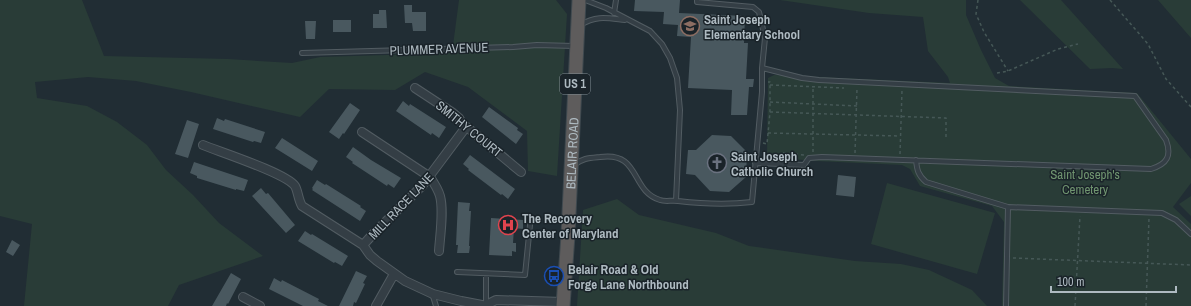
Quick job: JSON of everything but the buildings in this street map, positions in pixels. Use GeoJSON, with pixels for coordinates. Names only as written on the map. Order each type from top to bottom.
{"type":"FeatureCollection","features":[{"type":"Feature","properties":{"kind":"highway","name":"BELAIR ROAD"},"geometry":{"type":"LineString","coordinates":[[563,304],[579,0]]}},
{"type":"Feature","properties":{"kind":"street","name":"SMITHY COURT"},"geometry":{"type":"LineString","coordinates":[[415,88],[453,113],[466,127],[521,172]]}},
{"type":"Feature","properties":{"kind":"street","name":"MILL RACE LANE"},"geometry":{"type":"LineString","coordinates":[[363,245],[430,177],[466,127]]}},
{"type":"Feature","properties":{"kind":"street"},"geometry":{"type":"LineString","coordinates":[[362,132],[430,177],[436,186],[441,204],[439,251]]}},
{"type":"Feature","properties":{"kind":"street"},"geometry":{"type":"LineString","coordinates":[[203,146],[257,165],[290,181],[295,186],[302,206],[363,245],[370,255],[394,274],[419,288],[461,301],[487,306],[496,300],[563,304]]}},
{"type":"Feature","properties":{"kind":"street"},"geometry":{"type":"LineString","coordinates":[[376,306],[394,274]]}},
{"type":"Feature","properties":{"kind":"street"},"geometry":{"type":"LineString","coordinates":[[243,297],[260,306]]}},
{"type":"Feature","properties":{"kind":"lane"},"geometry":{"type":"LineString","coordinates":[[585,0],[606,8],[650,31],[662,44],[670,58],[677,78],[680,110],[676,201]]}},
{"type":"Feature","properties":{"kind":"lane"},"geometry":{"type":"LineString","coordinates":[[614,13],[616,0]]}},
{"type":"Feature","properties":{"kind":"lane"},"geometry":{"type":"LineString","coordinates":[[570,167],[582,159],[606,156],[618,157],[628,164],[651,197],[661,201],[726,204],[752,202],[764,38],[759,12],[753,7],[697,2],[697,0]]}},
{"type":"Feature","properties":{"kind":"lane"},"geometry":{"type":"LineString","coordinates":[[578,26],[590,19],[601,18],[628,20]]}},
{"type":"Feature","properties":{"kind":"lane","name":"PLUMMER AVENUE"},"geometry":{"type":"LineString","coordinates":[[302,53],[537,45],[577,46]]}},
{"type":"Feature","properties":{"kind":"lane"},"geometry":{"type":"LineString","coordinates":[[755,163],[804,165],[812,156],[1151,169],[1164,164],[1168,157],[1169,148],[1166,140],[1135,96],[813,80],[762,68]]}},
{"type":"Feature","properties":{"kind":"lane"},"geometry":{"type":"LineString","coordinates":[[916,160],[917,172],[926,182],[1008,207],[1162,213],[1169,215],[1191,234]]}},
{"type":"Feature","properties":{"kind":"lane"},"geometry":{"type":"LineString","coordinates":[[1006,306],[1008,207]]}},
{"type":"Feature","properties":{"kind":"lane"},"geometry":{"type":"LineString","coordinates":[[457,272],[525,275],[530,225]]}},
{"type":"Feature","properties":{"kind":"lane"},"geometry":{"type":"LineString","coordinates":[[486,274],[487,306]]}},
{"type":"Feature","properties":{"kind":"lane"},"geometry":{"type":"LineString","coordinates":[[432,293],[436,306]]}},
{"type":"Feature","properties":{"kind":"path"},"geometry":{"type":"LineString","coordinates":[[978,0],[976,14],[978,20],[1008,71]]}},
{"type":"Feature","properties":{"kind":"path"},"geometry":{"type":"LineString","coordinates":[[1110,0],[1148,44],[1166,79],[1191,107]]}},
{"type":"Feature","properties":{"kind":"path"},"geometry":{"type":"LineString","coordinates":[[997,73],[1008,71],[1058,49],[1078,44]]}},
{"type":"Feature","properties":{"kind":"path"},"geometry":{"type":"LineString","coordinates":[[783,153],[812,156],[813,80]]}},
{"type":"Feature","properties":{"kind":"path"},"geometry":{"type":"LineString","coordinates":[[757,143],[767,144],[770,112],[770,82],[762,81]]}},
{"type":"Feature","properties":{"kind":"path"},"geometry":{"type":"LineString","coordinates":[[855,154],[857,82]]}},
{"type":"Feature","properties":{"kind":"path"},"geometry":{"type":"LineString","coordinates":[[900,156],[902,84]]}},
{"type":"Feature","properties":{"kind":"path"},"geometry":{"type":"LineString","coordinates":[[770,102],[857,106]]}},
{"type":"Feature","properties":{"kind":"path"},"geometry":{"type":"LineString","coordinates":[[770,112],[946,118],[946,139]]}},
{"type":"Feature","properties":{"kind":"path"},"geometry":{"type":"LineString","coordinates":[[768,133],[901,136]]}},
{"type":"Feature","properties":{"kind":"path"},"geometry":{"type":"LineString","coordinates":[[1075,306],[1080,210]]}},
{"type":"Feature","properties":{"kind":"path"},"geometry":{"type":"LineString","coordinates":[[1146,306],[1149,212]]}},
{"type":"Feature","properties":{"kind":"path"},"geometry":{"type":"LineString","coordinates":[[1007,258],[1191,265]]}},
{"type":"Feature","properties":{"kind":"green space"},"geometry":{"type":"Polygon","coordinates":[[[0,0],[82,0],[104,56],[228,59],[292,63],[320,57],[452,53],[459,0],[556,0],[567,14],[557,176],[528,171],[527,131],[468,87],[425,72],[395,90],[329,89],[300,117],[136,81],[88,77],[35,82],[37,98],[87,106],[117,122],[147,145],[166,170],[193,195],[219,223],[263,256],[179,285],[168,306],[24,306],[32,224],[0,216],[0,0]]]}},
{"type":"Feature","properties":{"kind":"green space","name":"Saint Joseph's Cemetery"},"geometry":{"type":"Polygon","coordinates":[[[780,0],[966,0],[966,15],[995,78],[1009,86],[1137,93],[1191,159],[1191,183],[1173,207],[1191,224],[1191,306],[1002,306],[1004,222],[992,206],[920,186],[910,169],[902,165],[767,157],[768,78],[774,75],[950,83],[948,77],[928,51],[923,17],[869,13],[780,0]]]}},
{"type":"Feature","properties":{"kind":"green space"},"geometry":{"type":"Polygon","coordinates":[[[1020,0],[1061,0],[1123,69],[1090,69],[1020,0]]]}},
{"type":"Feature","properties":{"kind":"green space"},"geometry":{"type":"Polygon","coordinates":[[[1158,0],[1191,0],[1191,38],[1158,0]]]}},
{"type":"Feature","properties":{"kind":"green space"},"geometry":{"type":"Polygon","coordinates":[[[887,183],[995,213],[977,274],[871,244],[887,183]]]}},
{"type":"Feature","properties":{"kind":"green space"},"geometry":{"type":"Polygon","coordinates":[[[1191,196],[1191,216],[1179,204],[1191,196]]]}},
{"type":"Feature","properties":{"kind":"green space"},"geometry":{"type":"Polygon","coordinates":[[[617,199],[639,215],[716,233],[749,246],[855,261],[901,264],[929,270],[972,290],[987,306],[577,306],[583,210],[617,199]]]}},
{"type":"Feature","properties":{"kind":"place","name":"Saint Joseph Elementary School"},"geometry":{"type":"Point","coordinates":[690,26]}},
{"type":"Feature","properties":{"kind":"place","name":"Saint Joseph Catholic Church"},"geometry":{"type":"Point","coordinates":[717,163]}},
{"type":"Feature","properties":{"kind":"place","name":"The Recovery Center of Maryland"},"geometry":{"type":"Point","coordinates":[508,225]}},
{"type":"Feature","properties":{"kind":"place","name":"Belair Road & Old Forge Lane Northbound"},"geometry":{"type":"Point","coordinates":[554,276]}}]}
